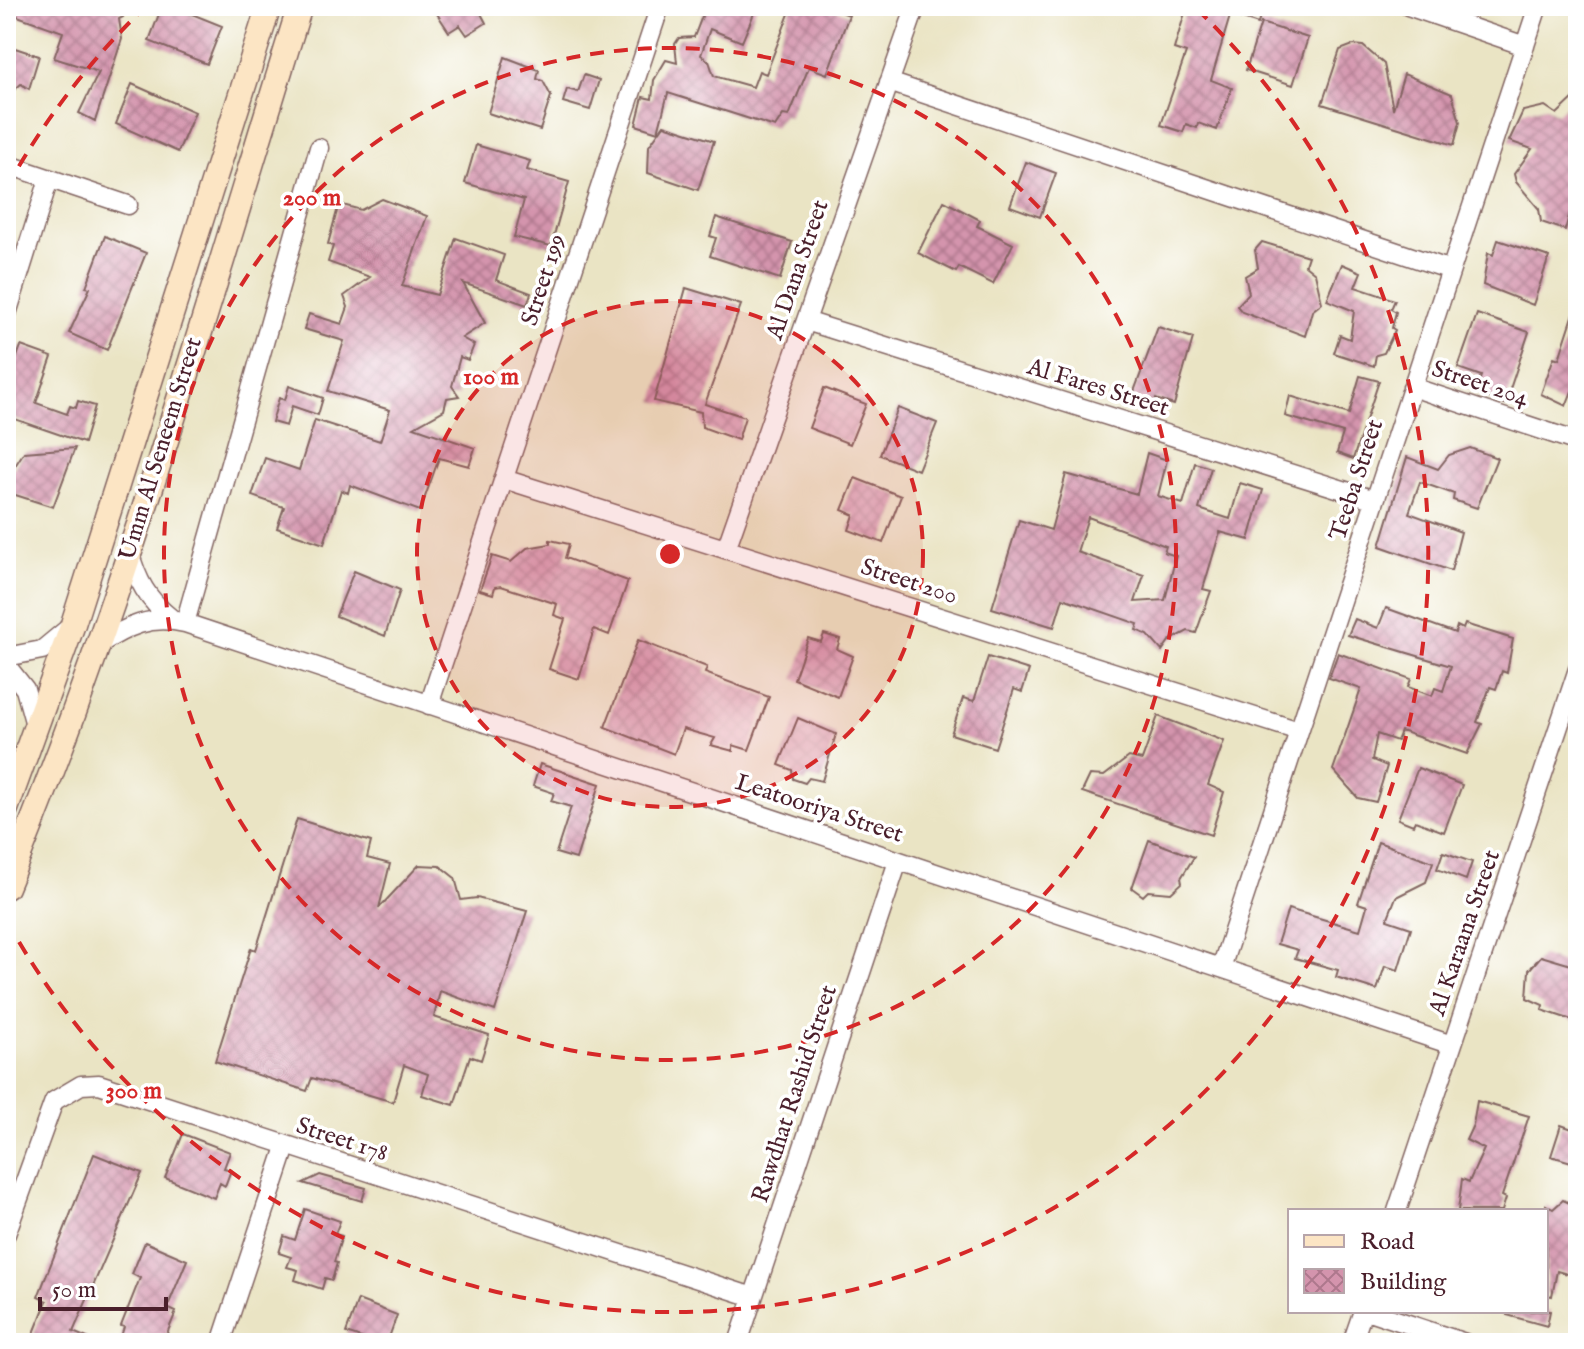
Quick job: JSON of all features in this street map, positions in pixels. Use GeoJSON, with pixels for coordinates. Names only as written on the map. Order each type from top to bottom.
{"type":"FeatureCollection","features":[{"type":"Feature","properties":{"kind":"main road","name":"Umm Al Seneem Street"},"geometry":{"type":"LineString","coordinates":[[6,809],[73,624],[269,6]]}},
{"type":"Feature","properties":{"kind":"main road","name":"Umm Al Seneem Street"},"geometry":{"type":"LineString","coordinates":[[6,887],[51,777],[98,645],[300,6]]}},
{"type":"Feature","properties":{"kind":"street","name":"Street 199"},"geometry":{"type":"LineString","coordinates":[[429,705],[660,6]]}},
{"type":"Feature","properties":{"kind":"street","name":"Al Dana Street"},"geometry":{"type":"LineString","coordinates":[[726,549],[916,6]]}},
{"type":"Feature","properties":{"kind":"street"},"geometry":{"type":"LineString","coordinates":[[1408,6],[1525,46]]}},
{"type":"Feature","properties":{"kind":"street","name":"Teeba Street"},"geometry":{"type":"LineString","coordinates":[[1221,968],[1538,6]]}},
{"type":"Feature","properties":{"kind":"street"},"geometry":{"type":"LineString","coordinates":[[889,82],[1451,270]]}},
{"type":"Feature","properties":{"kind":"street"},"geometry":{"type":"LineString","coordinates":[[178,621],[319,148]]}},
{"type":"Feature","properties":{"kind":"street"},"geometry":{"type":"LineString","coordinates":[[6,164],[128,205]]}},
{"type":"Feature","properties":{"kind":"street"},"geometry":{"type":"LineString","coordinates":[[6,317],[49,179]]}},
{"type":"Feature","properties":{"kind":"street","name":"Al Fares Street"},"geometry":{"type":"LineString","coordinates":[[806,321],[1375,500]]}},
{"type":"Feature","properties":{"kind":"street","name":"Street 204"},"geometry":{"type":"LineString","coordinates":[[1412,387],[1578,442]]}},
{"type":"Feature","properties":{"kind":"street","name":"Street 200"},"geometry":{"type":"LineString","coordinates":[[504,479],[1299,731]]}},
{"type":"Feature","properties":{"kind":"street","name":"Leatooriya Street"},"geometry":{"type":"LineString","coordinates":[[129,551],[142,589],[178,621],[1452,1045]]}},
{"type":"Feature","properties":{"kind":"street","name":"Leatooriya Street"},"geometry":{"type":"LineString","coordinates":[[98,645],[132,625],[178,621]]}},
{"type":"Feature","properties":{"kind":"street"},"geometry":{"type":"LineString","coordinates":[[6,657],[42,650],[73,624]]}},
{"type":"Feature","properties":{"kind":"street"},"geometry":{"type":"LineString","coordinates":[[6,665],[25,689],[36,730]]}},
{"type":"Feature","properties":{"kind":"street","name":"Al Karaana Street"},"geometry":{"type":"LineString","coordinates":[[1398,1209],[1452,1045],[1570,722],[1578,669]]}},
{"type":"Feature","properties":{"kind":"street","name":"Rawdhat Rashid Street"},"geometry":{"type":"LineString","coordinates":[[738,1343],[898,861]]}},
{"type":"Feature","properties":{"kind":"street","name":"Street 178"},"geometry":{"type":"LineString","coordinates":[[6,1234],[50,1109],[67,1091],[81,1085],[99,1084],[753,1297]]}},
{"type":"Feature","properties":{"kind":"street"},"geometry":{"type":"LineString","coordinates":[[221,1343],[286,1147]]}},
{"type":"Feature","properties":{"kind":"street"},"geometry":{"type":"LineString","coordinates":[[1352,1343],[1362,1313]]}},
{"type":"Feature","properties":{"kind":"street"},"geometry":{"type":"LineString","coordinates":[[1375,1313],[1465,1343]]}},
{"type":"Feature","properties":{"kind":"building"},"geometry":{"type":"Polygon","coordinates":[[[6,6],[117,6],[123,17],[119,19],[122,39],[95,121],[79,113],[99,72],[54,58],[63,32],[6,12],[6,6]]]}},
{"type":"Feature","properties":{"kind":"building"},"geometry":{"type":"Polygon","coordinates":[[[162,6],[172,6],[222,26],[207,64],[149,41],[162,6]]]}},
{"type":"Feature","properties":{"kind":"building"},"geometry":{"type":"Polygon","coordinates":[[[432,6],[477,6],[486,23],[467,35],[460,25],[449,32],[432,6]]]}},
{"type":"Feature","properties":{"kind":"building"},"geometry":{"type":"Polygon","coordinates":[[[706,6],[757,6],[742,42],[710,29],[701,55],[709,61],[714,76],[753,87],[759,71],[766,74],[792,6],[826,6],[849,15],[827,74],[809,67],[789,116],[783,115],[775,127],[668,93],[658,132],[636,125],[643,97],[652,99],[654,80],[666,60],[677,63],[675,44],[679,38],[694,37],[706,6]]]}},
{"type":"Feature","properties":{"kind":"building"},"geometry":{"type":"Polygon","coordinates":[[[1187,6],[1233,6],[1211,80],[1232,88],[1217,130],[1198,123],[1197,128],[1186,124],[1183,132],[1161,125],[1186,53],[1174,49],[1187,6]]]}},
{"type":"Feature","properties":{"kind":"building"},"geometry":{"type":"Polygon","coordinates":[[[1244,6],[1263,6],[1258,24],[1240,18],[1244,6]]]}},
{"type":"Feature","properties":{"kind":"building"},"geometry":{"type":"Polygon","coordinates":[[[1261,23],[1308,38],[1293,85],[1246,70],[1261,23]]]}},
{"type":"Feature","properties":{"kind":"building"},"geometry":{"type":"Polygon","coordinates":[[[6,45],[39,56],[29,89],[21,84],[6,97],[6,45]]]}},
{"type":"Feature","properties":{"kind":"building"},"geometry":{"type":"Polygon","coordinates":[[[1353,45],[1363,46],[1384,64],[1393,109],[1404,74],[1452,94],[1460,122],[1454,145],[1322,104],[1340,50],[1353,45]]]}},
{"type":"Feature","properties":{"kind":"building"},"geometry":{"type":"Polygon","coordinates":[[[505,57],[539,70],[537,79],[543,81],[551,96],[540,130],[488,113],[505,57]]]}},
{"type":"Feature","properties":{"kind":"building"},"geometry":{"type":"Polygon","coordinates":[[[584,75],[599,80],[590,110],[563,102],[567,89],[578,92],[584,75]]]}},
{"type":"Feature","properties":{"kind":"building"},"geometry":{"type":"Polygon","coordinates":[[[132,84],[195,112],[178,152],[116,124],[132,84]]]}},
{"type":"Feature","properties":{"kind":"building"},"geometry":{"type":"Polygon","coordinates":[[[1578,94],[1578,211],[1571,209],[1565,230],[1541,222],[1539,209],[1516,182],[1514,174],[1532,149],[1509,141],[1523,111],[1545,106],[1557,114],[1578,94]]]}},
{"type":"Feature","properties":{"kind":"building"},"geometry":{"type":"Polygon","coordinates":[[[664,125],[714,141],[698,190],[648,173],[649,146],[664,125]]]}},
{"type":"Feature","properties":{"kind":"building"},"geometry":{"type":"Polygon","coordinates":[[[476,145],[530,161],[527,170],[569,182],[551,246],[514,237],[524,200],[465,183],[476,145]]]}},
{"type":"Feature","properties":{"kind":"building"},"geometry":{"type":"Polygon","coordinates":[[[1026,162],[1056,173],[1040,217],[1010,206],[1026,162]]]}},
{"type":"Feature","properties":{"kind":"building"},"geometry":{"type":"Polygon","coordinates":[[[382,199],[427,216],[402,286],[437,295],[456,238],[504,255],[496,280],[531,293],[527,305],[463,283],[485,323],[462,338],[474,345],[468,360],[460,357],[452,386],[459,396],[447,398],[444,410],[414,427],[475,448],[469,466],[439,458],[420,511],[350,485],[348,493],[341,490],[324,544],[277,528],[284,507],[252,496],[265,458],[299,470],[315,420],[380,441],[390,410],[328,391],[344,341],[304,329],[309,314],[342,324],[348,307],[344,296],[370,277],[328,262],[333,246],[328,244],[339,204],[361,210],[382,199]]]}},
{"type":"Feature","properties":{"kind":"building"},"geometry":{"type":"Polygon","coordinates":[[[944,201],[980,220],[977,226],[1013,244],[993,284],[959,267],[956,272],[918,253],[944,201]]]}},
{"type":"Feature","properties":{"kind":"building"},"geometry":{"type":"Polygon","coordinates":[[[716,217],[792,242],[780,279],[710,256],[716,238],[710,236],[716,217]]]}},
{"type":"Feature","properties":{"kind":"building"},"geometry":{"type":"Polygon","coordinates":[[[105,236],[146,253],[107,350],[69,333],[90,288],[86,287],[105,236]]]}},
{"type":"Feature","properties":{"kind":"building"},"geometry":{"type":"Polygon","coordinates":[[[1498,240],[1549,257],[1533,305],[1483,285],[1488,253],[1493,255],[1498,240]]]}},
{"type":"Feature","properties":{"kind":"building"},"geometry":{"type":"Polygon","coordinates":[[[1262,242],[1308,256],[1305,265],[1315,273],[1322,303],[1312,311],[1305,336],[1242,312],[1237,306],[1249,293],[1245,276],[1258,268],[1255,250],[1262,242]]]}},
{"type":"Feature","properties":{"kind":"building"},"geometry":{"type":"Polygon","coordinates":[[[1342,264],[1361,272],[1355,287],[1395,300],[1391,309],[1396,312],[1392,328],[1395,330],[1384,353],[1376,355],[1374,366],[1334,353],[1340,335],[1350,339],[1354,311],[1327,300],[1342,264]]]}},
{"type":"Feature","properties":{"kind":"building"},"geometry":{"type":"Polygon","coordinates":[[[686,288],[741,305],[705,404],[745,417],[738,440],[702,427],[701,412],[654,401],[686,288]]]}},
{"type":"Feature","properties":{"kind":"building"},"geometry":{"type":"Polygon","coordinates":[[[1575,310],[1578,392],[1572,391],[1566,406],[1541,394],[1554,357],[1559,359],[1575,310]]]}},
{"type":"Feature","properties":{"kind":"building"},"geometry":{"type":"Polygon","coordinates":[[[1477,314],[1529,332],[1505,404],[1476,392],[1481,376],[1458,368],[1477,314]]]}},
{"type":"Feature","properties":{"kind":"building"},"geometry":{"type":"Polygon","coordinates":[[[1158,327],[1193,338],[1174,405],[1156,399],[1155,405],[1132,397],[1158,327]]]}},
{"type":"Feature","properties":{"kind":"building"},"geometry":{"type":"Polygon","coordinates":[[[21,346],[52,357],[36,403],[67,414],[70,406],[76,408],[78,401],[95,406],[84,443],[6,416],[16,378],[10,376],[21,346]]]}},
{"type":"Feature","properties":{"kind":"building"},"geometry":{"type":"Polygon","coordinates":[[[1360,376],[1379,381],[1353,459],[1337,453],[1343,433],[1285,416],[1290,396],[1349,414],[1360,376]]]}},
{"type":"Feature","properties":{"kind":"building"},"geometry":{"type":"Polygon","coordinates":[[[289,386],[323,398],[318,415],[292,406],[286,426],[272,422],[279,398],[285,400],[289,386]]]}},
{"type":"Feature","properties":{"kind":"building"},"geometry":{"type":"Polygon","coordinates":[[[824,388],[866,404],[850,444],[809,428],[824,388]]]}},
{"type":"Feature","properties":{"kind":"building"},"geometry":{"type":"Polygon","coordinates":[[[898,408],[937,423],[918,470],[880,455],[898,408]]]}},
{"type":"Feature","properties":{"kind":"building"},"geometry":{"type":"Polygon","coordinates":[[[75,448],[53,507],[6,492],[6,468],[13,469],[24,452],[75,448]]]}},
{"type":"Feature","properties":{"kind":"building"},"geometry":{"type":"Polygon","coordinates":[[[1470,448],[1497,458],[1477,508],[1453,500],[1454,494],[1420,482],[1409,513],[1461,532],[1451,571],[1380,546],[1407,457],[1438,469],[1449,455],[1470,448]]]}},
{"type":"Feature","properties":{"kind":"building"},"geometry":{"type":"Polygon","coordinates":[[[1147,453],[1167,460],[1158,496],[1183,504],[1195,463],[1211,468],[1199,509],[1230,519],[1240,483],[1263,490],[1249,540],[1220,532],[1203,589],[1211,591],[1196,633],[1188,631],[1169,641],[1162,651],[1148,635],[1136,630],[1138,624],[1063,598],[1054,627],[992,608],[1019,520],[1051,530],[1066,474],[1137,494],[1147,453]],[[1088,517],[1077,552],[1144,575],[1135,602],[1165,600],[1176,556],[1164,552],[1166,546],[1088,517]]]}},
{"type":"Feature","properties":{"kind":"building"},"geometry":{"type":"Polygon","coordinates":[[[855,478],[901,496],[883,543],[849,530],[854,515],[842,510],[855,478]]]}},
{"type":"Feature","properties":{"kind":"building"},"geometry":{"type":"Polygon","coordinates":[[[550,540],[569,544],[565,558],[628,581],[609,635],[594,629],[579,679],[549,669],[565,619],[554,615],[557,604],[501,586],[495,587],[493,594],[480,590],[492,556],[511,562],[527,548],[550,544],[550,540]]]}},
{"type":"Feature","properties":{"kind":"building"},"geometry":{"type":"Polygon","coordinates":[[[354,571],[400,590],[385,636],[336,616],[354,571]]]}},
{"type":"Feature","properties":{"kind":"building"},"geometry":{"type":"Polygon","coordinates":[[[1386,608],[1455,633],[1457,626],[1463,629],[1465,624],[1513,639],[1507,673],[1502,671],[1496,689],[1490,687],[1477,722],[1482,724],[1467,754],[1401,731],[1397,741],[1377,734],[1372,760],[1387,766],[1376,802],[1358,798],[1333,770],[1361,689],[1329,678],[1338,653],[1411,679],[1408,687],[1432,696],[1435,688],[1443,691],[1451,666],[1348,635],[1355,619],[1378,628],[1386,608]]]}},
{"type":"Feature","properties":{"kind":"building"},"geometry":{"type":"Polygon","coordinates":[[[824,634],[840,639],[837,649],[853,656],[838,697],[794,679],[808,638],[821,642],[824,634]]]}},
{"type":"Feature","properties":{"kind":"building"},"geometry":{"type":"Polygon","coordinates":[[[638,640],[707,667],[705,673],[769,697],[749,750],[733,745],[733,751],[711,745],[715,738],[683,729],[674,754],[605,727],[638,640]]]}},
{"type":"Feature","properties":{"kind":"building"},"geometry":{"type":"Polygon","coordinates":[[[988,657],[1029,670],[1022,692],[1014,689],[995,748],[951,734],[963,698],[974,701],[988,657]]]}},
{"type":"Feature","properties":{"kind":"building"},"geometry":{"type":"Polygon","coordinates":[[[1158,716],[1224,741],[1208,785],[1224,792],[1211,835],[1082,792],[1090,775],[1104,776],[1129,757],[1142,760],[1158,716]]]}},
{"type":"Feature","properties":{"kind":"building"},"geometry":{"type":"Polygon","coordinates":[[[798,718],[836,734],[822,781],[809,778],[805,783],[793,779],[792,770],[779,765],[798,718]]]}},
{"type":"Feature","properties":{"kind":"building"},"geometry":{"type":"Polygon","coordinates":[[[540,764],[600,784],[576,859],[556,853],[571,807],[551,801],[554,793],[533,786],[540,764]]]}},
{"type":"Feature","properties":{"kind":"building"},"geometry":{"type":"Polygon","coordinates":[[[1418,768],[1462,785],[1444,832],[1415,821],[1413,825],[1398,819],[1418,768]]]}},
{"type":"Feature","properties":{"kind":"building"},"geometry":{"type":"Polygon","coordinates":[[[297,819],[371,842],[367,858],[390,864],[379,908],[419,865],[440,866],[455,878],[461,900],[477,898],[527,911],[495,1011],[440,991],[434,1017],[489,1035],[481,1060],[470,1056],[454,1105],[422,1095],[428,1074],[404,1065],[393,1102],[312,1078],[307,1091],[215,1061],[251,948],[256,950],[297,819]]]}},
{"type":"Feature","properties":{"kind":"building"},"geometry":{"type":"Polygon","coordinates":[[[1149,840],[1194,857],[1181,878],[1182,883],[1171,893],[1148,891],[1143,896],[1132,888],[1149,840]]]}},
{"type":"Feature","properties":{"kind":"building"},"geometry":{"type":"Polygon","coordinates":[[[1378,842],[1433,862],[1426,882],[1396,897],[1387,920],[1411,928],[1398,970],[1385,966],[1377,990],[1336,977],[1338,970],[1295,958],[1298,950],[1277,944],[1288,909],[1360,930],[1367,906],[1358,903],[1378,842]]]}},
{"type":"Feature","properties":{"kind":"building"},"geometry":{"type":"Polygon","coordinates":[[[1443,852],[1472,862],[1466,880],[1437,869],[1443,852]]]}},
{"type":"Feature","properties":{"kind":"building"},"geometry":{"type":"Polygon","coordinates":[[[1541,956],[1578,967],[1578,1022],[1542,1010],[1543,1005],[1527,998],[1529,970],[1541,956]]]}},
{"type":"Feature","properties":{"kind":"building"},"geometry":{"type":"Polygon","coordinates":[[[1477,1101],[1529,1116],[1502,1196],[1506,1198],[1503,1209],[1458,1209],[1462,1179],[1469,1182],[1484,1149],[1466,1140],[1473,1125],[1477,1101]]]}},
{"type":"Feature","properties":{"kind":"building"},"geometry":{"type":"Polygon","coordinates":[[[1561,1125],[1578,1131],[1578,1164],[1551,1156],[1561,1125]]]}},
{"type":"Feature","properties":{"kind":"building"},"geometry":{"type":"Polygon","coordinates":[[[183,1134],[230,1152],[224,1168],[231,1170],[225,1186],[220,1183],[214,1198],[165,1178],[183,1134]]]}},
{"type":"Feature","properties":{"kind":"building"},"geometry":{"type":"Polygon","coordinates":[[[94,1154],[142,1173],[73,1332],[99,1343],[30,1343],[47,1301],[38,1297],[94,1154]]]}},
{"type":"Feature","properties":{"kind":"building"},"geometry":{"type":"Polygon","coordinates":[[[320,1175],[366,1188],[362,1201],[303,1183],[320,1175]]]}},
{"type":"Feature","properties":{"kind":"building"},"geometry":{"type":"Polygon","coordinates":[[[1563,1200],[1578,1207],[1578,1277],[1557,1271],[1552,1296],[1548,1295],[1546,1205],[1553,1209],[1563,1200]]]}},
{"type":"Feature","properties":{"kind":"building"},"geometry":{"type":"Polygon","coordinates":[[[305,1209],[340,1221],[335,1234],[342,1236],[334,1262],[337,1263],[332,1280],[325,1278],[322,1289],[295,1280],[298,1270],[287,1267],[291,1257],[279,1253],[284,1236],[295,1240],[305,1209]]]}},
{"type":"Feature","properties":{"kind":"building"},"geometry":{"type":"Polygon","coordinates":[[[145,1242],[187,1260],[167,1308],[176,1312],[163,1343],[119,1343],[124,1327],[121,1326],[140,1278],[132,1274],[145,1242]]]}},
{"type":"Feature","properties":{"kind":"building"},"geometry":{"type":"Polygon","coordinates":[[[358,1300],[397,1315],[387,1343],[362,1343],[364,1339],[346,1333],[358,1300]]]}},
{"type":"Feature","properties":{"kind":"building"},"geometry":{"type":"Polygon","coordinates":[[[1550,1311],[1547,1326],[1508,1313],[1550,1311]]]}}]}
